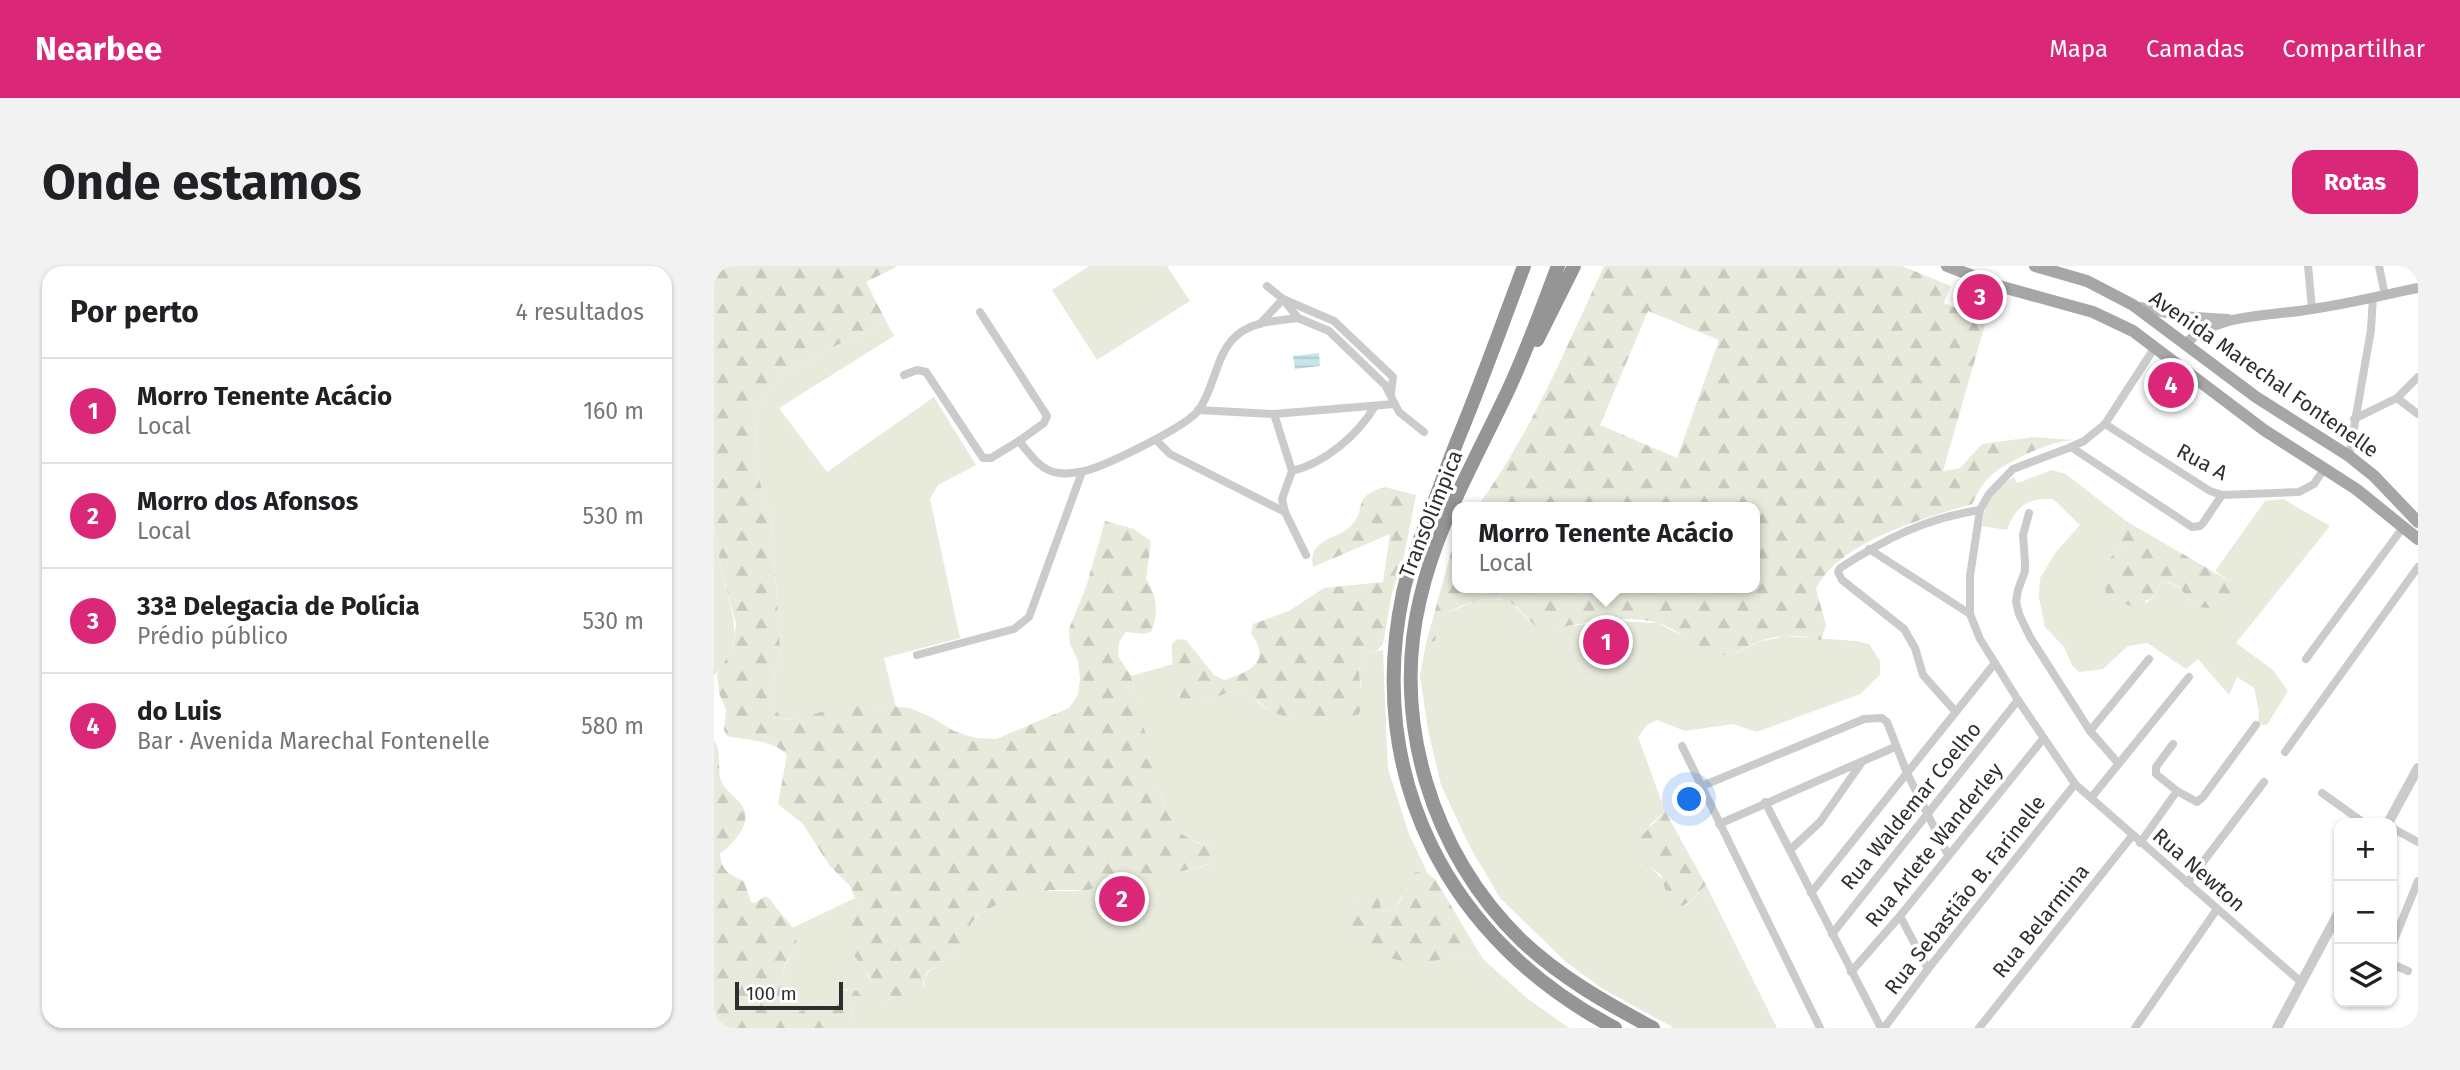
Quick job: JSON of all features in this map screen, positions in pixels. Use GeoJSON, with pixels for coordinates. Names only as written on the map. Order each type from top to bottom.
{"type":"FeatureCollection","features":[{"type":"Feature","properties":{"kind":"highway"},"geometry":{"type":"LineString","coordinates":[[1508,308],[1518,266]]}},
{"type":"Feature","properties":{"kind":"highway","name":"TransOlímpica"},"geometry":{"type":"LineString","coordinates":[[1524,266],[1497,342],[1442,479],[1402,596],[1394,682],[1395,720],[1408,793],[1425,834],[1441,865],[1484,927],[1534,976],[1615,1028]]}},
{"type":"Feature","properties":{"kind":"highway","name":"TransOlímpica"},"geometry":{"type":"LineString","coordinates":[[1455,502],[1517,369],[1558,266]]}},
{"type":"Feature","properties":{"kind":"highway"},"geometry":{"type":"LineString","coordinates":[[1517,369],[1529,355],[1542,332],[1574,266]]}},
{"type":"Feature","properties":{"kind":"highway","name":"TransOlímpica"},"geometry":{"type":"LineString","coordinates":[[1452,508],[1419,600],[1410,678],[1419,751],[1430,796],[1443,830],[1490,905],[1521,940],[1583,989],[1653,1028]]}},
{"type":"Feature","properties":{"kind":"main road","name":"Avenida Marechal Fontenelle"},"geometry":{"type":"LineString","coordinates":[[1947,266],[1999,286],[2093,312],[2133,331],[2264,430],[2345,482],[2418,539]]}},
{"type":"Feature","properties":{"kind":"main road","name":"Avenida Marechal Fontenelle"},"geometry":{"type":"LineString","coordinates":[[2035,266],[2087,281],[2133,304],[2188,342],[2279,413],[2349,456],[2418,522]]}},
{"type":"Feature","properties":{"kind":"main road"},"geometry":{"type":"LineString","coordinates":[[2133,331],[2167,344],[2188,342],[2206,328],[2230,319],[2312,309],[2418,288]]}},
{"type":"Feature","properties":{"kind":"main road"},"geometry":{"type":"LineString","coordinates":[[2133,304],[2180,316],[2230,319]]}},
{"type":"Feature","properties":{"kind":"main road"},"geometry":{"type":"LineString","coordinates":[[2180,316],[2189,326],[2188,342]]}},
{"type":"Feature","properties":{"kind":"main road"},"geometry":{"type":"LineString","coordinates":[[2264,430],[2276,424],[2279,413]]}},
{"type":"Feature","properties":{"kind":"main road"},"geometry":{"type":"LineString","coordinates":[[2345,482],[2351,471],[2365,469]]}},
{"type":"Feature","properties":{"kind":"street"},"geometry":{"type":"LineString","coordinates":[[2308,266],[2312,309]]}},
{"type":"Feature","properties":{"kind":"street"},"geometry":{"type":"LineString","coordinates":[[2349,456],[2379,296],[2379,266]]}},
{"type":"Feature","properties":{"kind":"street"},"geometry":{"type":"LineString","coordinates":[[1267,286],[1283,299],[1298,318],[1329,331],[1391,393]]}},
{"type":"Feature","properties":{"kind":"street"},"geometry":{"type":"LineString","coordinates":[[1260,324],[1283,299]]}},
{"type":"Feature","properties":{"kind":"street"},"geometry":{"type":"LineString","coordinates":[[1283,299],[1334,321],[1392,377],[1391,393],[1394,404],[1399,412],[1424,432]]}},
{"type":"Feature","properties":{"kind":"street"},"geometry":{"type":"LineString","coordinates":[[904,374],[917,370],[926,372],[983,458],[991,458],[1044,423],[1047,416],[980,312]]}},
{"type":"Feature","properties":{"kind":"street"},"geometry":{"type":"LineString","coordinates":[[1018,441],[1039,466],[1059,473],[1082,472],[1156,440],[1188,421],[1198,410],[1233,340],[1249,327],[1298,318]]}},
{"type":"Feature","properties":{"kind":"street"},"geometry":{"type":"LineString","coordinates":[[1970,614],[1970,576],[1980,510],[1997,483],[2013,469],[2071,447],[2105,424],[2155,347]]}},
{"type":"Feature","properties":{"kind":"street"},"geometry":{"type":"LineString","coordinates":[[2354,419],[2397,398],[2418,377]]}},
{"type":"Feature","properties":{"kind":"street"},"geometry":{"type":"LineString","coordinates":[[2397,398],[2418,414]]}},
{"type":"Feature","properties":{"kind":"street"},"geometry":{"type":"LineString","coordinates":[[1198,410],[1274,414],[1394,404]]}},
{"type":"Feature","properties":{"kind":"street"},"geometry":{"type":"LineString","coordinates":[[1292,471],[1307,467],[1339,445],[1359,429],[1375,406]]}},
{"type":"Feature","properties":{"kind":"street"},"geometry":{"type":"LineString","coordinates":[[1274,414],[1292,471],[1282,499],[1284,512],[1306,555]]}},
{"type":"Feature","properties":{"kind":"street","name":"Rua A"},"geometry":{"type":"LineString","coordinates":[[2105,424],[2210,491],[2222,495],[2305,491],[2314,484],[2324,469]]}},
{"type":"Feature","properties":{"kind":"street"},"geometry":{"type":"LineString","coordinates":[[1156,440],[1170,454],[1284,512]]}},
{"type":"Feature","properties":{"kind":"street"},"geometry":{"type":"LineString","coordinates":[[2071,447],[2192,527],[2203,523],[2222,495]]}},
{"type":"Feature","properties":{"kind":"street"},"geometry":{"type":"LineString","coordinates":[[917,655],[1014,629],[1029,618],[1082,472]]}},
{"type":"Feature","properties":{"kind":"street"},"geometry":{"type":"LineString","coordinates":[[1955,711],[1923,675],[1915,648],[1904,629],[1840,577],[1838,572],[1869,549],[1902,532],[1940,517],[1980,510]]}},
{"type":"Feature","properties":{"kind":"street"},"geometry":{"type":"LineString","coordinates":[[2029,513],[2023,535],[2025,571],[2016,603],[2019,614],[2030,637],[2090,731],[2118,763]]}},
{"type":"Feature","properties":{"kind":"street"},"geometry":{"type":"LineString","coordinates":[[2306,659],[2404,526]]}},
{"type":"Feature","properties":{"kind":"street"},"geometry":{"type":"LineString","coordinates":[[1869,549],[1970,614]]}},
{"type":"Feature","properties":{"kind":"street"},"geometry":{"type":"LineString","coordinates":[[2285,752],[2418,567]]}},
{"type":"Feature","properties":{"kind":"street","name":"Rua Newton"},"geometry":{"type":"LineString","coordinates":[[1970,614],[1980,639],[2043,739],[2075,784],[2301,982]]}},
{"type":"Feature","properties":{"kind":"street"},"geometry":{"type":"LineString","coordinates":[[2090,731],[2149,659]]}},
{"type":"Feature","properties":{"kind":"street"},"geometry":{"type":"LineString","coordinates":[[1811,893],[1995,663]]}},
{"type":"Feature","properties":{"kind":"street"},"geometry":{"type":"LineString","coordinates":[[2091,798],[2189,677]]}},
{"type":"Feature","properties":{"kind":"street","name":"Rua Waldemar Coelho"},"geometry":{"type":"LineString","coordinates":[[1832,934],[2018,700]]}},
{"type":"Feature","properties":{"kind":"street"},"geometry":{"type":"LineString","coordinates":[[1702,786],[1870,717],[1882,718],[1887,722],[1895,747],[1948,855]]}},
{"type":"Feature","properties":{"kind":"street"},"geometry":{"type":"LineString","coordinates":[[2173,744],[2155,771],[2194,802],[2200,800],[2256,724]]}},
{"type":"Feature","properties":{"kind":"street","name":"Rua Arlete Wanderley"},"geometry":{"type":"LineString","coordinates":[[1851,972],[1900,916],[2043,739]]}},
{"type":"Feature","properties":{"kind":"street"},"geometry":{"type":"LineString","coordinates":[[1682,746],[1820,1028]]}},
{"type":"Feature","properties":{"kind":"street"},"geometry":{"type":"LineString","coordinates":[[1718,824],[1895,747]]}},
{"type":"Feature","properties":{"kind":"street"},"geometry":{"type":"LineString","coordinates":[[1790,850],[1820,822],[1862,762]]}},
{"type":"Feature","properties":{"kind":"street"},"geometry":{"type":"LineString","coordinates":[[2391,818],[2418,768]]}},
{"type":"Feature","properties":{"kind":"street"},"geometry":{"type":"LineString","coordinates":[[2187,883],[2264,782]]}},
{"type":"Feature","properties":{"kind":"street","name":"Rua Sebastião B. Farinelle"},"geometry":{"type":"LineString","coordinates":[[1883,1028],[2075,784]]}},
{"type":"Feature","properties":{"kind":"street"},"geometry":{"type":"LineString","coordinates":[[2140,842],[2178,791]]}},
{"type":"Feature","properties":{"kind":"street"},"geometry":{"type":"LineString","coordinates":[[2322,793],[2357,818]]}},
{"type":"Feature","properties":{"kind":"street"},"geometry":{"type":"LineString","coordinates":[[1765,802],[1851,972],[1883,1028]]}},
{"type":"Feature","properties":{"kind":"street"},"geometry":{"type":"LineString","coordinates":[[2397,831],[2418,842]]}},
{"type":"Feature","properties":{"kind":"street","name":"Rua Belarmina"},"geometry":{"type":"LineString","coordinates":[[1979,1028],[2132,835]]}},
{"type":"Feature","properties":{"kind":"street"},"geometry":{"type":"LineString","coordinates":[[2392,944],[2418,881]]}},
{"type":"Feature","properties":{"kind":"street"},"geometry":{"type":"LineString","coordinates":[[2135,1028],[2217,909]]}},
{"type":"Feature","properties":{"kind":"street"},"geometry":{"type":"LineString","coordinates":[[1900,916],[1928,969]]}},
{"type":"Feature","properties":{"kind":"street"},"geometry":{"type":"LineString","coordinates":[[2277,1028],[2334,921]]}},
{"type":"Feature","properties":{"kind":"street"},"geometry":{"type":"LineString","coordinates":[[2397,966],[2408,971]]}},
{"type":"Feature","properties":{"kind":"green space"},"geometry":{"type":"Polygon","coordinates":[[[714,266],[898,266],[866,282],[887,323],[839,344],[787,372],[765,395],[755,418],[756,461],[763,496],[772,520],[780,648],[773,686],[774,707],[782,719],[795,720],[843,705],[872,704],[910,708],[954,731],[975,738],[996,739],[1069,708],[1078,695],[1080,679],[1078,661],[1070,644],[1069,629],[1086,587],[1105,521],[1134,529],[1151,541],[1146,579],[1155,598],[1156,611],[1151,632],[1126,632],[1119,642],[1118,656],[1131,676],[1162,801],[1180,833],[1197,843],[1211,845],[1216,852],[1214,863],[1182,871],[1120,878],[1088,890],[1050,890],[1002,902],[977,915],[971,924],[969,938],[961,949],[927,972],[921,994],[912,999],[902,996],[870,1005],[870,979],[849,946],[851,918],[860,909],[850,886],[830,866],[802,823],[778,804],[787,755],[767,743],[727,736],[724,730],[726,710],[719,693],[717,674],[733,648],[736,624],[721,569],[714,525],[714,266]]]}},
{"type":"Feature","properties":{"kind":"green space"},"geometry":{"type":"Polygon","coordinates":[[[1089,266],[1167,266],[1190,301],[1097,360],[1052,290],[1089,266]]]}},
{"type":"Feature","properties":{"kind":"green space"},"geometry":{"type":"Polygon","coordinates":[[[1604,266],[1902,266],[1951,286],[1944,303],[1986,321],[1943,471],[1960,468],[1982,444],[2033,437],[2074,440],[2043,447],[1994,473],[1981,487],[1972,504],[1908,524],[1843,557],[1827,572],[1816,589],[1826,625],[1821,640],[1782,636],[1766,639],[1735,653],[1719,655],[1703,650],[1674,630],[1658,623],[1636,619],[1613,620],[1590,622],[1552,631],[1539,628],[1509,602],[1484,599],[1443,615],[1435,641],[1426,643],[1452,549],[1452,593],[1760,593],[1760,502],[1480,502],[1531,420],[1604,266]],[[1648,311],[1600,425],[1677,458],[1719,340],[1648,311]]]}},
{"type":"Feature","properties":{"kind":"green space"},"geometry":{"type":"Polygon","coordinates":[[[887,323],[894,336],[779,408],[827,472],[934,397],[976,465],[938,485],[930,499],[960,638],[884,658],[896,707],[872,704],[795,720],[782,719],[774,707],[773,686],[780,648],[772,520],[763,496],[756,461],[755,418],[765,395],[787,372],[839,344],[887,323]]]}},
{"type":"Feature","properties":{"kind":"green space"},"geometry":{"type":"Polygon","coordinates":[[[2052,470],[2066,474],[2126,521],[2121,532],[2121,547],[2108,560],[2146,603],[2155,596],[2161,582],[2172,584],[2185,594],[2195,607],[2231,582],[2215,571],[2265,501],[2283,499],[2330,526],[2236,643],[2273,670],[2288,691],[2267,725],[2258,724],[2259,711],[2254,688],[2237,677],[2229,695],[2198,659],[2186,669],[2147,643],[2128,646],[2103,669],[2079,672],[2072,665],[2064,647],[2045,627],[2039,598],[2040,578],[2056,552],[2080,525],[2053,499],[2044,499],[2029,502],[2019,509],[2007,530],[1982,526],[1988,503],[2001,486],[2014,477],[2017,483],[2052,470]]]}},
{"type":"Feature","properties":{"kind":"green space"},"geometry":{"type":"Polygon","coordinates":[[[1385,487],[1416,495],[1404,556],[1392,593],[1383,644],[1377,651],[1366,654],[1360,669],[1362,705],[1359,714],[1325,721],[1290,718],[1268,709],[1242,691],[1226,693],[1200,707],[1186,709],[1176,686],[1173,669],[1172,644],[1177,639],[1186,640],[1214,675],[1224,680],[1249,669],[1259,659],[1260,652],[1251,634],[1253,624],[1289,611],[1324,588],[1383,582],[1390,534],[1313,567],[1312,558],[1319,545],[1351,526],[1367,495],[1385,487]]]}},
{"type":"Feature","properties":{"kind":"green space"},"geometry":{"type":"Polygon","coordinates":[[[2126,521],[2231,582],[2238,589],[2237,603],[2223,609],[2195,607],[2181,590],[2167,582],[2161,582],[2155,596],[2135,607],[2117,602],[2106,594],[2103,577],[2108,560],[2121,547],[2121,532],[2126,521]]]}},
{"type":"Feature","properties":{"kind":"green space"},"geometry":{"type":"Polygon","coordinates":[[[714,525],[721,569],[732,611],[734,639],[725,664],[714,675],[714,525]]]}},
{"type":"Feature","properties":{"kind":"green space"},"geometry":{"type":"Polygon","coordinates":[[[1478,600],[1509,601],[1532,623],[1552,631],[1563,627],[1611,621],[1658,623],[1694,642],[1736,653],[1759,642],[1785,636],[1869,644],[1880,661],[1880,675],[1860,694],[1757,732],[1733,724],[1685,731],[1657,720],[1647,725],[1638,737],[1665,811],[1650,825],[1648,866],[1661,878],[1667,895],[1687,905],[1706,885],[1777,1028],[1674,1028],[1603,989],[1566,962],[1500,898],[1470,847],[1441,785],[1428,730],[1420,676],[1426,643],[1435,641],[1442,615],[1478,600]]]}},
{"type":"Feature","properties":{"kind":"green space"},"geometry":{"type":"Polygon","coordinates":[[[1383,650],[1388,769],[1409,834],[1428,874],[1416,872],[1394,910],[1381,911],[1353,903],[1452,956],[1466,952],[1466,931],[1483,959],[1528,999],[1569,1028],[848,1028],[854,1004],[847,989],[818,1001],[795,1015],[792,993],[782,980],[794,949],[795,936],[792,928],[855,898],[861,910],[851,918],[865,971],[873,985],[873,995],[886,1001],[924,985],[924,978],[928,973],[964,944],[975,918],[1002,901],[1040,892],[1083,890],[1123,877],[1191,869],[1213,863],[1215,852],[1211,845],[1183,836],[1172,822],[1164,804],[1150,759],[1131,676],[1173,664],[1179,696],[1206,704],[1222,694],[1241,690],[1252,695],[1267,709],[1291,718],[1362,687],[1360,666],[1363,659],[1366,654],[1383,650]]]}},
{"type":"Feature","properties":{"kind":"green space"},"geometry":{"type":"Polygon","coordinates":[[[714,740],[722,783],[745,811],[741,832],[720,854],[722,865],[744,881],[751,902],[755,903],[767,897],[795,933],[795,947],[787,961],[782,980],[792,993],[795,1014],[841,991],[857,991],[862,997],[854,1004],[848,1028],[714,1028],[714,740]]]}},
{"type":"Feature","properties":{"kind":"green space"},"geometry":{"type":"Polygon","coordinates":[[[1665,811],[1706,885],[1688,903],[1680,906],[1675,906],[1667,895],[1661,875],[1648,866],[1640,838],[1665,811]]]}},
{"type":"Feature","properties":{"kind":"green space"},"geometry":{"type":"Polygon","coordinates":[[[1416,872],[1428,874],[1436,880],[1466,931],[1466,952],[1430,961],[1402,961],[1371,951],[1351,933],[1348,921],[1352,907],[1365,892],[1379,894],[1381,911],[1394,910],[1402,898],[1401,882],[1416,872]]]}},
{"type":"Feature","properties":{"kind":"water"},"geometry":{"type":"Polygon","coordinates":[[[1319,353],[1320,366],[1295,369],[1293,356],[1319,353]]]}},
{"type":"Feature","properties":{"kind":"place","name":"33ª Delegacia de Polícia"},"geometry":{"type":"Point","coordinates":[1980,297]}},
{"type":"Feature","properties":{"kind":"place","name":"do Luis"},"geometry":{"type":"Point","coordinates":[2171,385]}},
{"type":"Feature","properties":{"kind":"place","name":"Morro Tenente Acácio"},"geometry":{"type":"Point","coordinates":[1606,642]}},
{"type":"Feature","properties":{"kind":"place","name":"Morro dos Afonsos"},"geometry":{"type":"Point","coordinates":[1122,899]}}]}
